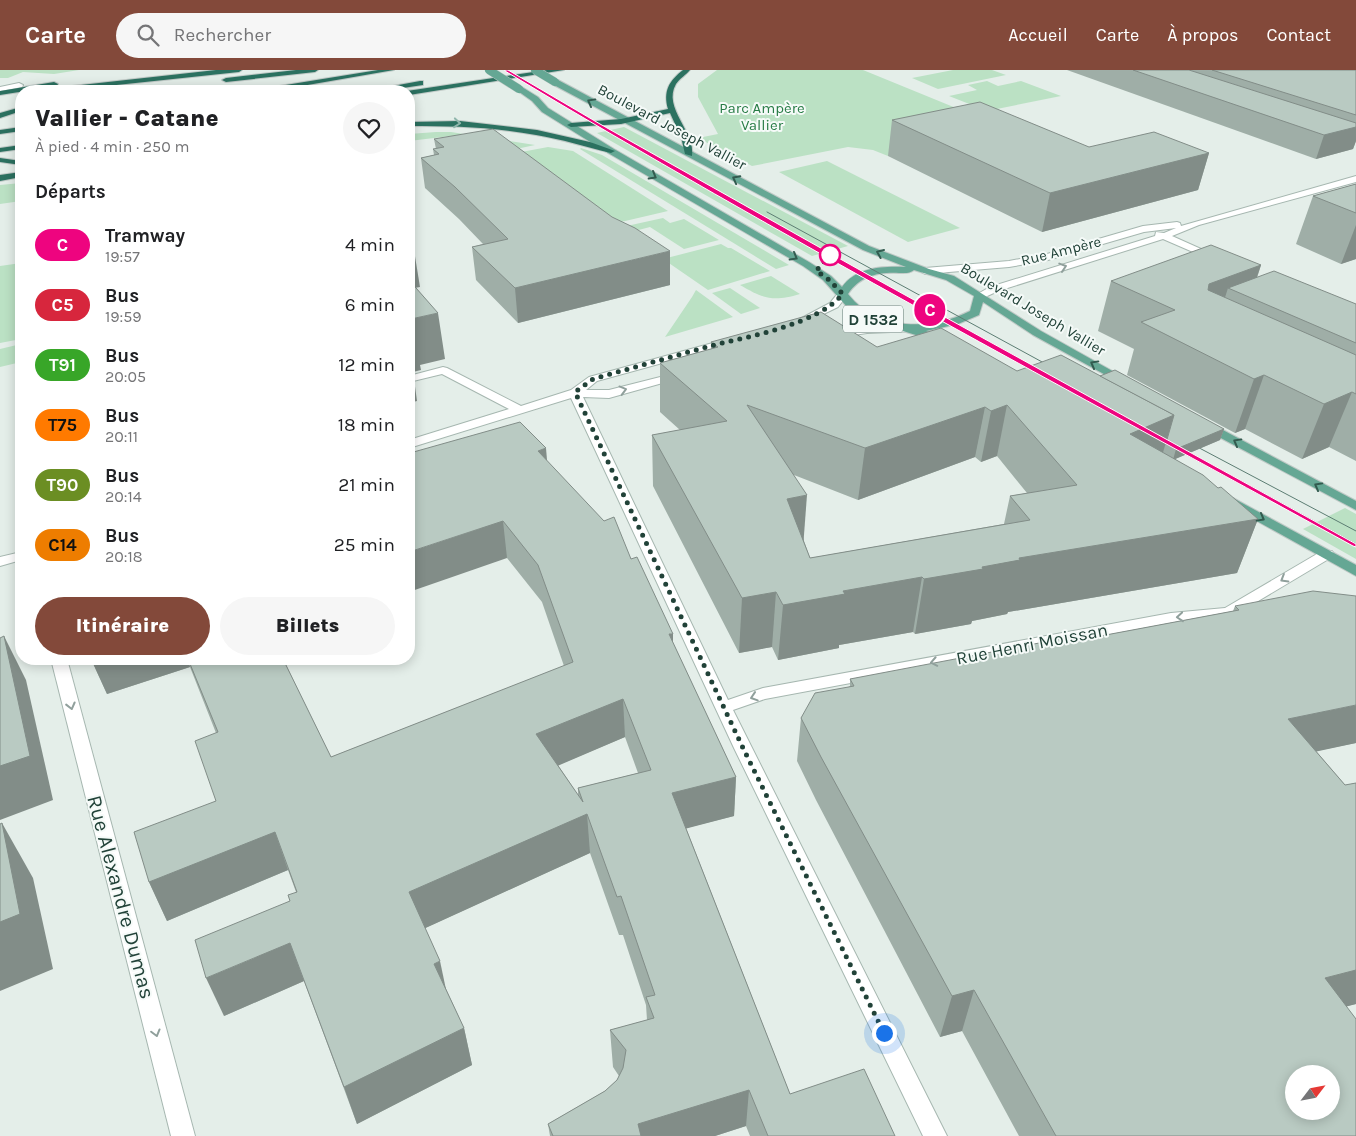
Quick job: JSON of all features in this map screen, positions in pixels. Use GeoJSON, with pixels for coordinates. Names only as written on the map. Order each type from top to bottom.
{"type":"FeatureCollection","features":[{"type":"Feature","properties":{"kind":"highway"},"geometry":{"type":"LineString","coordinates":[[49,85],[150,70]]}},
{"type":"Feature","properties":{"kind":"highway"},"geometry":{"type":"LineString","coordinates":[[93,85],[239,70]]}},
{"type":"Feature","properties":{"kind":"highway"},"geometry":{"type":"LineString","coordinates":[[221,80],[315,70]]}},
{"type":"Feature","properties":{"kind":"highway"},"geometry":{"type":"LineString","coordinates":[[298,85],[391,70]]}},
{"type":"Feature","properties":{"kind":"highway"},"geometry":{"type":"LineString","coordinates":[[481,73],[499,70]]}},
{"type":"Feature","properties":{"kind":"highway"},"geometry":{"type":"LineString","coordinates":[[415,92],[561,70]]}},
{"type":"Feature","properties":{"kind":"highway"},"geometry":{"type":"LineString","coordinates":[[687,70],[678,76],[669,90],[671,110],[685,137],[689,154]]}},
{"type":"Feature","properties":{"kind":"highway"},"geometry":{"type":"LineString","coordinates":[[407,85],[444,79]]}},
{"type":"Feature","properties":{"kind":"highway"},"geometry":{"type":"LineString","coordinates":[[0,94],[15,91]]}},
{"type":"Feature","properties":{"kind":"highway"},"geometry":{"type":"LineString","coordinates":[[0,98],[15,96]]}},
{"type":"Feature","properties":{"kind":"highway"},"geometry":{"type":"LineString","coordinates":[[570,125],[590,126],[626,121],[671,110]]}},
{"type":"Feature","properties":{"kind":"highway"},"geometry":{"type":"LineString","coordinates":[[0,116],[15,111]]}},
{"type":"Feature","properties":{"kind":"highway"},"geometry":{"type":"LineString","coordinates":[[415,124],[443,122],[477,125],[582,142],[611,151]]}},
{"type":"Feature","properties":{"kind":"highway"},"geometry":{"type":"LineString","coordinates":[[0,132],[15,130]]}},
{"type":"Feature","properties":{"kind":"highway"},"geometry":{"type":"LineString","coordinates":[[0,150],[15,147]]}},
{"type":"Feature","properties":{"kind":"highway"},"geometry":{"type":"LineString","coordinates":[[0,160],[15,162]]}},
{"type":"Feature","properties":{"kind":"highway"},"geometry":{"type":"LineString","coordinates":[[0,178],[15,176]]}},
{"type":"Feature","properties":{"kind":"main road","name":"D 1532"},"geometry":{"type":"LineString","coordinates":[[488,70],[535,99],[545,110],[611,151],[806,264],[827,278],[843,294],[852,307],[871,318],[911,329],[956,347]]}},
{"type":"Feature","properties":{"kind":"main road","name":"Boulevard Joseph Vallier"},"geometry":{"type":"LineString","coordinates":[[535,70],[626,121],[866,248],[925,271],[950,278],[1037,333],[1140,389]]}},
{"type":"Feature","properties":{"kind":"main road"},"geometry":{"type":"LineString","coordinates":[[843,294],[853,281],[876,272],[889,269],[925,271]]}},
{"type":"Feature","properties":{"kind":"main road"},"geometry":{"type":"LineString","coordinates":[[911,329],[936,327],[964,319],[975,313],[979,296]]}},
{"type":"Feature","properties":{"kind":"main road"},"geometry":{"type":"LineString","coordinates":[[1192,418],[1356,506]]}},
{"type":"Feature","properties":{"kind":"main road"},"geometry":{"type":"LineString","coordinates":[[1220,495],[1356,571]]}},
{"type":"Feature","properties":{"kind":"street"},"geometry":{"type":"LineString","coordinates":[[0,90],[15,86]]}},
{"type":"Feature","properties":{"kind":"street","name":"Rue Ampère"},"geometry":{"type":"LineString","coordinates":[[979,296],[994,289],[1164,236],[1196,223],[1356,179]]}},
{"type":"Feature","properties":{"kind":"street","name":"Rue Ampère"},"geometry":{"type":"LineString","coordinates":[[925,271],[1009,264],[1048,257],[1143,229],[1196,223]]}},
{"type":"Feature","properties":{"kind":"street"},"geometry":{"type":"LineString","coordinates":[[1143,229],[1164,236],[1230,265]]}},
{"type":"Feature","properties":{"kind":"street"},"geometry":{"type":"LineString","coordinates":[[790,324],[824,311],[834,305],[843,294]]}},
{"type":"Feature","properties":{"kind":"street"},"geometry":{"type":"LineString","coordinates":[[821,338],[867,330],[911,329]]}},
{"type":"Feature","properties":{"kind":"street"},"geometry":{"type":"LineString","coordinates":[[415,442],[575,392],[593,379],[739,339]]}},
{"type":"Feature","properties":{"kind":"street"},"geometry":{"type":"LineString","coordinates":[[415,377],[443,370],[520,410]]}},
{"type":"Feature","properties":{"kind":"street"},"geometry":{"type":"LineString","coordinates":[[575,392],[609,394],[694,371]]}},
{"type":"Feature","properties":{"kind":"street"},"geometry":{"type":"LineString","coordinates":[[575,392],[724,707],[935,1136]]}},
{"type":"Feature","properties":{"kind":"street","name":"Rue Henri Moissan"},"geometry":{"type":"LineString","coordinates":[[724,707],[763,694],[1171,618],[1228,612],[1327,554]]}},
{"type":"Feature","properties":{"kind":"street"},"geometry":{"type":"LineString","coordinates":[[0,562],[15,558]]}},
{"type":"Feature","properties":{"kind":"street","name":"Rue Alexandre Dumas"},"geometry":{"type":"LineString","coordinates":[[61,665],[183,1136]]}},
{"type":"Feature","properties":{"kind":"green space"},"geometry":{"type":"Polygon","coordinates":[[[0,70],[79,70],[54,74],[23,72],[8,78],[0,78],[0,70]]]}},
{"type":"Feature","properties":{"kind":"green space","name":"Parc Ampère Vallier"},"geometry":{"type":"Polygon","coordinates":[[[717,70],[863,70],[978,117],[974,137],[888,156],[873,150],[848,147],[752,166],[698,138],[718,134],[698,97],[698,84],[717,70]]]}},
{"type":"Feature","properties":{"kind":"green space"},"geometry":{"type":"Polygon","coordinates":[[[953,70],[992,70],[1006,75],[938,89],[912,78],[953,70]]]}},
{"type":"Feature","properties":{"kind":"green space"},"geometry":{"type":"Polygon","coordinates":[[[987,81],[998,86],[1021,81],[1061,96],[987,111],[949,96],[977,90],[968,85],[987,81]]]}},
{"type":"Feature","properties":{"kind":"green space"},"geometry":{"type":"Polygon","coordinates":[[[624,127],[848,246],[812,256],[597,133],[624,127]]]}},
{"type":"Feature","properties":{"kind":"green space"},"geometry":{"type":"Polygon","coordinates":[[[451,132],[535,145],[507,151],[478,141],[451,136],[415,140],[415,134],[451,132]]]}},
{"type":"Feature","properties":{"kind":"green space"},"geometry":{"type":"Polygon","coordinates":[[[548,147],[573,151],[668,211],[608,225],[516,153],[548,147]]]}},
{"type":"Feature","properties":{"kind":"green space"},"geometry":{"type":"Polygon","coordinates":[[[581,148],[602,155],[789,265],[776,269],[581,148]]]}},
{"type":"Feature","properties":{"kind":"green space"},"geometry":{"type":"Polygon","coordinates":[[[827,161],[960,228],[908,242],[779,172],[827,161]]]}},
{"type":"Feature","properties":{"kind":"green space"},"geometry":{"type":"Polygon","coordinates":[[[15,184],[15,202],[0,204],[0,185],[15,184]]]}},
{"type":"Feature","properties":{"kind":"green space"},"geometry":{"type":"Polygon","coordinates":[[[663,218],[670,223],[684,219],[719,240],[684,249],[650,227],[627,233],[613,229],[663,218]]]}},
{"type":"Feature","properties":{"kind":"green space"},"geometry":{"type":"Polygon","coordinates":[[[721,244],[770,271],[708,290],[663,259],[721,244]]]}},
{"type":"Feature","properties":{"kind":"green space"},"geometry":{"type":"Polygon","coordinates":[[[15,264],[15,340],[0,343],[0,266],[15,264]]]}},
{"type":"Feature","properties":{"kind":"green space"},"geometry":{"type":"Polygon","coordinates":[[[771,276],[800,294],[783,298],[769,298],[740,285],[771,276]]]}},
{"type":"Feature","properties":{"kind":"green space"},"geometry":{"type":"Polygon","coordinates":[[[730,288],[760,308],[741,314],[712,293],[730,288]]]}},
{"type":"Feature","properties":{"kind":"green space"},"geometry":{"type":"Polygon","coordinates":[[[696,290],[733,317],[665,337],[692,297],[696,290]]]}},
{"type":"Feature","properties":{"kind":"green space"},"geometry":{"type":"Polygon","coordinates":[[[15,345],[15,363],[0,367],[0,349],[15,345]]]}},
{"type":"Feature","properties":{"kind":"green space"},"geometry":{"type":"Polygon","coordinates":[[[1345,508],[1356,514],[1356,559],[1303,529],[1345,508]]]}},
{"type":"Feature","properties":{"kind":"building"},"geometry":{"type":"Polygon","coordinates":[[[1133,70],[1189,70],[1356,123],[1356,127],[1324,135],[1133,70]]]}},
{"type":"Feature","properties":{"kind":"building"},"geometry":{"type":"Polygon","coordinates":[[[1212,70],[1356,70],[1356,115],[1212,70]]]}},
{"type":"Feature","properties":{"kind":"building"},"geometry":{"type":"Polygon","coordinates":[[[980,102],[1089,147],[1154,132],[1209,153],[1050,193],[892,120],[980,102]]]}},
{"type":"Feature","properties":{"kind":"building"},"geometry":{"type":"Polygon","coordinates":[[[493,129],[612,217],[635,228],[670,251],[515,288],[472,247],[508,239],[455,187],[421,158],[439,154],[433,149],[444,147],[434,139],[493,129]]]}},
{"type":"Feature","properties":{"kind":"building"},"geometry":{"type":"Polygon","coordinates":[[[1356,184],[1356,213],[1313,196],[1356,184]]]}},
{"type":"Feature","properties":{"kind":"building"},"geometry":{"type":"Polygon","coordinates":[[[1211,245],[1261,265],[1209,284],[1208,290],[1356,355],[1356,394],[1352,392],[1324,404],[1264,375],[1254,379],[1141,322],[1175,310],[1111,281],[1211,245]]]}},
{"type":"Feature","properties":{"kind":"building"},"geometry":{"type":"Polygon","coordinates":[[[1274,271],[1356,304],[1356,343],[1228,288],[1274,271]]]}},
{"type":"Feature","properties":{"kind":"building"},"geometry":{"type":"Polygon","coordinates":[[[415,287],[438,313],[415,318],[415,287]]]}},
{"type":"Feature","properties":{"kind":"building"},"geometry":{"type":"Polygon","coordinates":[[[821,312],[877,347],[941,328],[1017,371],[1061,355],[1174,415],[1130,434],[1203,475],[1218,488],[1221,487],[1258,519],[1019,558],[1020,560],[982,567],[983,569],[924,579],[922,577],[843,591],[845,594],[783,605],[776,592],[742,598],[652,435],[727,421],[660,363],[718,347],[711,342],[821,312]],[[747,405],[807,495],[787,499],[810,558],[1030,520],[1010,496],[1077,485],[1007,405],[991,411],[985,407],[865,448],[747,405]]]}},
{"type":"Feature","properties":{"kind":"building"},"geometry":{"type":"Polygon","coordinates":[[[1115,370],[1224,429],[1176,449],[1166,443],[1174,415],[1100,376],[1115,370]]]}},
{"type":"Feature","properties":{"kind":"building"},"geometry":{"type":"Polygon","coordinates":[[[520,422],[546,448],[538,451],[604,521],[614,517],[631,559],[637,557],[673,634],[669,634],[736,777],[672,793],[790,1094],[864,1069],[895,1136],[768,1136],[749,1090],[638,1124],[641,1136],[553,1136],[548,1124],[605,1091],[617,1080],[623,1068],[626,1050],[610,1030],[654,1018],[646,997],[655,995],[621,896],[617,897],[587,814],[409,892],[440,961],[434,964],[464,1028],[344,1087],[290,943],[206,978],[195,940],[290,901],[288,895],[297,892],[275,832],[149,882],[134,832],[216,801],[195,741],[218,732],[190,665],[286,665],[331,757],[573,662],[538,565],[503,521],[415,550],[415,452],[520,422]],[[623,699],[536,734],[583,802],[578,788],[651,770],[623,699]]]}},
{"type":"Feature","properties":{"kind":"building"},"geometry":{"type":"Polygon","coordinates":[[[1313,591],[1356,596],[1356,705],[1288,719],[1345,785],[1356,783],[1356,970],[1325,978],[1356,1019],[1356,1136],[1056,1136],[974,990],[952,996],[801,718],[815,693],[854,686],[850,679],[1076,636],[1079,640],[1239,610],[1235,606],[1313,591]]]}},
{"type":"Feature","properties":{"kind":"building"},"geometry":{"type":"Polygon","coordinates":[[[4,636],[30,756],[0,766],[0,638],[4,636]]]}},
{"type":"Feature","properties":{"kind":"building"},"geometry":{"type":"Polygon","coordinates":[[[2,823],[20,914],[0,922],[0,824],[2,823]]]}},
{"type":"Feature","properties":{"kind":"tram line"},"geometry":{"type":"LineString","coordinates":[[506,70],[704,185],[1043,372]]}},
{"type":"Feature","properties":{"kind":"tram line","name":"C"},"geometry":{"type":"LineString","coordinates":[[506,70],[598,125],[865,275],[1356,544]]}},
{"type":"Feature","properties":{"kind":"tram line"},"geometry":{"type":"LineString","coordinates":[[767,212],[1055,369]]}},
{"type":"Feature","properties":{"kind":"tram line"},"geometry":{"type":"LineString","coordinates":[[1188,442],[1356,531]]}},
{"type":"Feature","properties":{"kind":"tram line"},"geometry":{"type":"LineString","coordinates":[[1179,447],[1356,544]]}},
{"type":"Feature","properties":{"kind":"route"},"geometry":{"type":"LineString","coordinates":[[830,255],[816,271],[827,278],[843,294],[834,305],[824,311],[806,319],[758,334],[593,379],[575,392],[743,748],[884,1033]]}}]}
